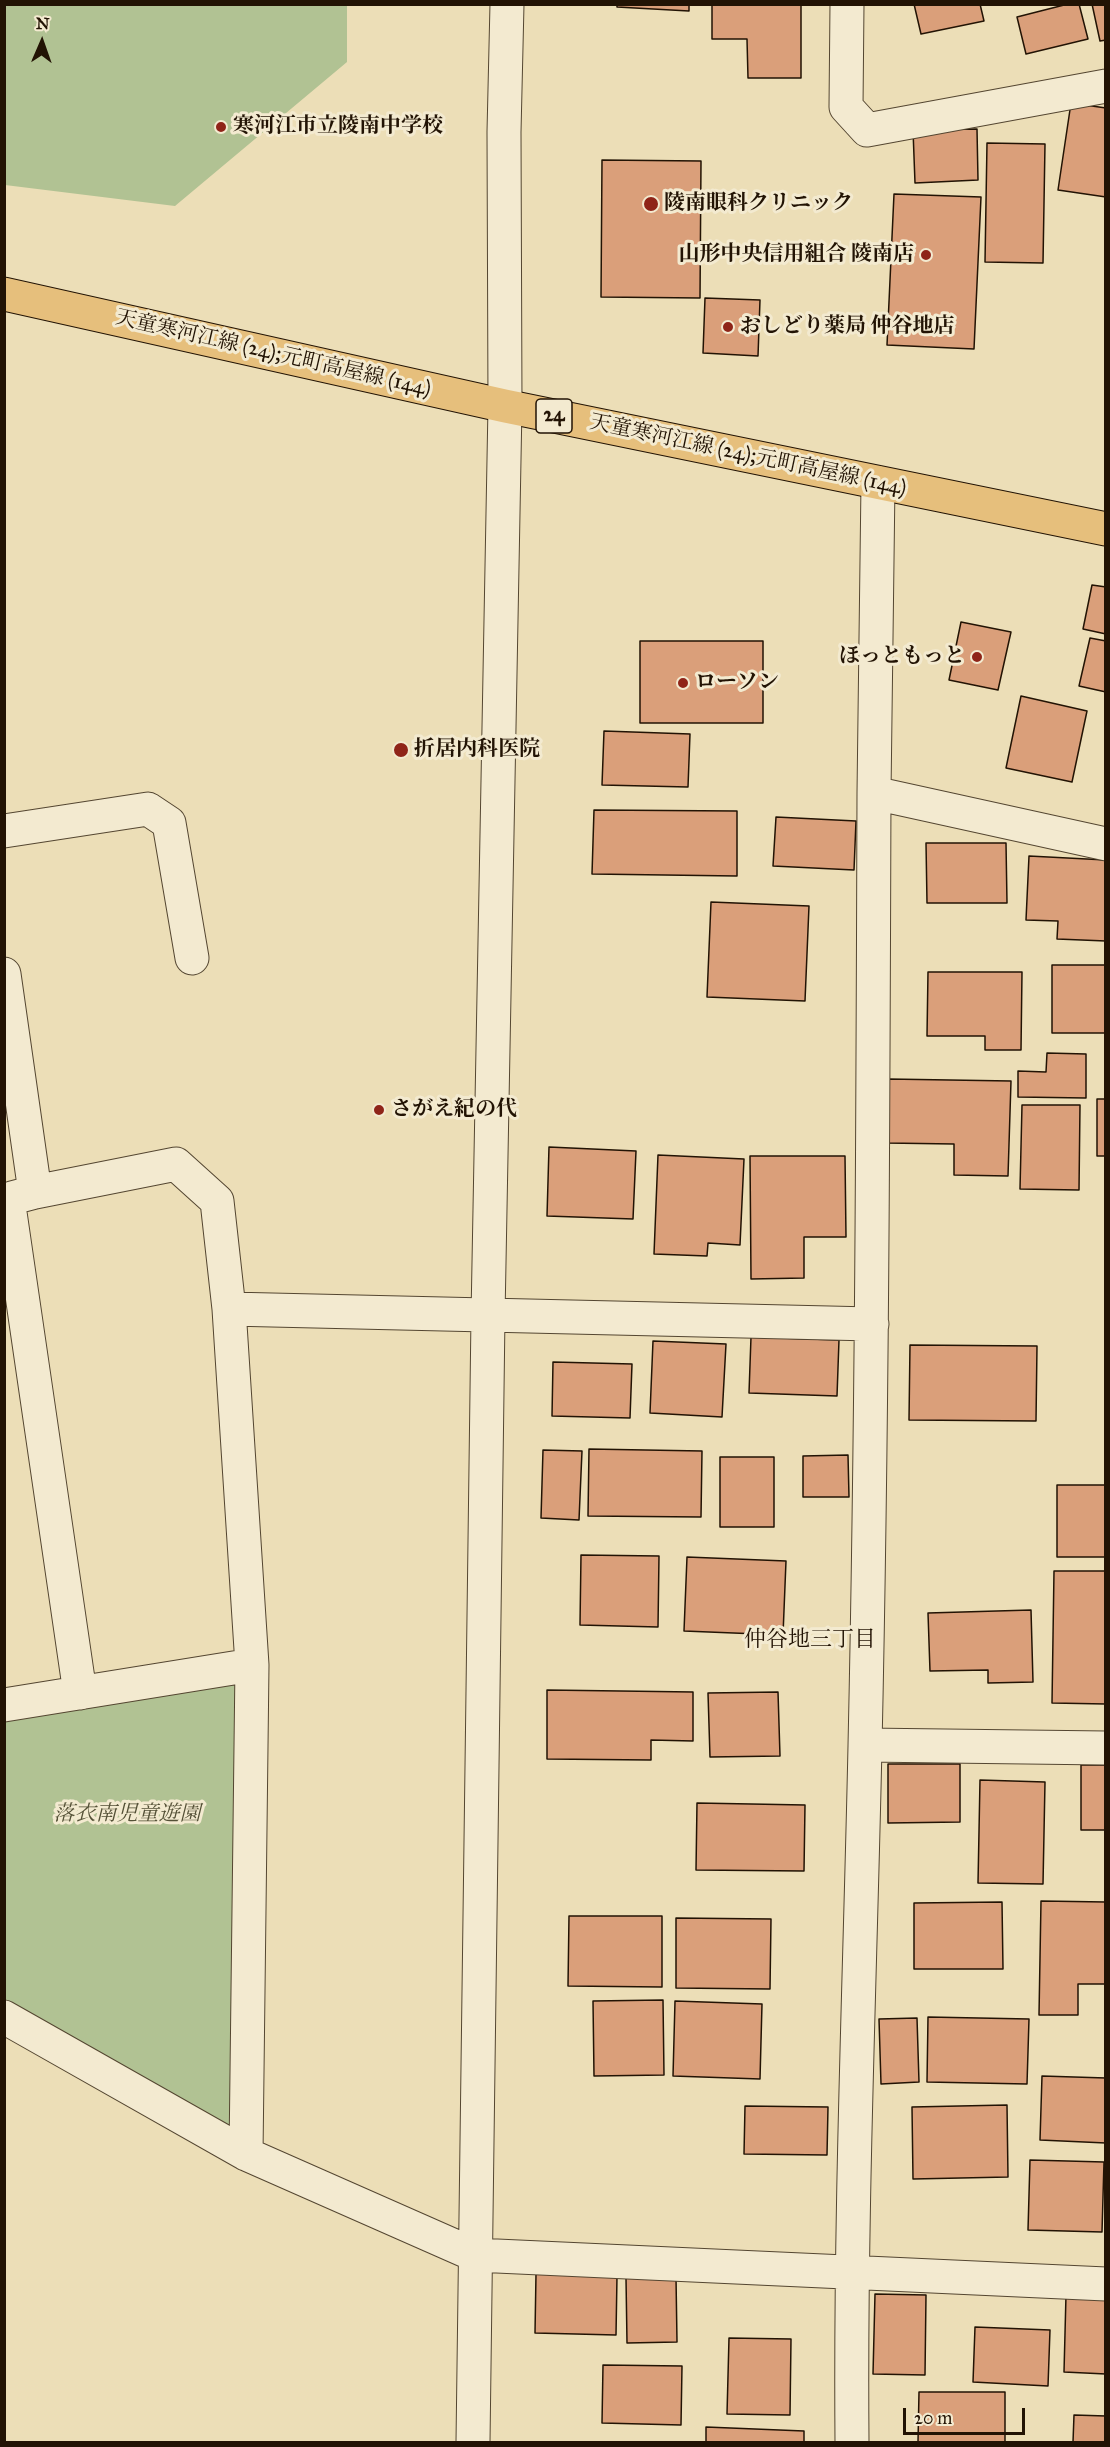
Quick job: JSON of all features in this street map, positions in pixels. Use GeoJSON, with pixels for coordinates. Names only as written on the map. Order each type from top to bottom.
{"type":"FeatureCollection","features":[{"type":"Feature","properties":{"kind":"main road","name":"天童寒河江線 (24);元町高屋線 (144)"},"geometry":{"type":"LineString","coordinates":[[4,294],[505,406],[1106,529]]}},
{"type":"Feature","properties":{"kind":"street"},"geometry":{"type":"LineString","coordinates":[[473,2442],[488,1316],[505,406],[504,132],[507,4]]}},
{"type":"Feature","properties":{"kind":"street"},"geometry":{"type":"LineString","coordinates":[[846,4],[846,107],[867,130],[1106,86]]}},
{"type":"Feature","properties":{"kind":"street"},"geometry":{"type":"LineString","coordinates":[[852,2442],[851,2271],[865,1745],[872,1324],[878,483]]}},
{"type":"Feature","properties":{"kind":"street"},"geometry":{"type":"LineString","coordinates":[[874,793],[1106,844]]}},
{"type":"Feature","properties":{"kind":"street"},"geometry":{"type":"LineString","coordinates":[[4,831],[148,809],[169,823],[192,958]]}},
{"type":"Feature","properties":{"kind":"street"},"geometry":{"type":"LineString","coordinates":[[4,974],[16,1197],[81,1693]]}},
{"type":"Feature","properties":{"kind":"street"},"geometry":{"type":"LineString","coordinates":[[16,1197],[176,1164],[217,1201],[229,1309],[252,1665],[246,2154]]}},
{"type":"Feature","properties":{"kind":"street"},"geometry":{"type":"LineString","coordinates":[[229,1309],[872,1324]]}},
{"type":"Feature","properties":{"kind":"street"},"geometry":{"type":"LineString","coordinates":[[4,1705],[252,1665]]}},
{"type":"Feature","properties":{"kind":"street"},"geometry":{"type":"LineString","coordinates":[[865,1745],[1106,1748]]}},
{"type":"Feature","properties":{"kind":"street"},"geometry":{"type":"LineString","coordinates":[[4,2017],[246,2154],[475,2255],[1106,2284]]}},
{"type":"Feature","properties":{"kind":"green space"},"geometry":{"type":"Polygon","coordinates":[[[5,4],[347,5],[347,62],[175,206],[5,185],[5,4]]]}},
{"type":"Feature","properties":{"kind":"green space","name":"落衣南児童遊園"},"geometry":{"type":"Polygon","coordinates":[[[252,1665],[246,2154],[5,2017],[5,1705],[252,1665]]]}},
{"type":"Feature","properties":{"kind":"building"},"geometry":{"type":"Polygon","coordinates":[[[617,4],[689,4],[689,11],[617,7],[617,4]]]}},
{"type":"Feature","properties":{"kind":"building"},"geometry":{"type":"Polygon","coordinates":[[[712,4],[801,4],[801,78],[748,78],[747,39],[712,39],[712,4]]]}},
{"type":"Feature","properties":{"kind":"building"},"geometry":{"type":"Polygon","coordinates":[[[914,4],[980,4],[984,21],[921,34],[914,4]]]}},
{"type":"Feature","properties":{"kind":"building"},"geometry":{"type":"Polygon","coordinates":[[[1068,4],[1079,4],[1088,39],[1026,54],[1017,17],[1068,4]]]}},
{"type":"Feature","properties":{"kind":"building"},"geometry":{"type":"Polygon","coordinates":[[[1092,4],[1106,4],[1106,40],[1100,41],[1092,4]]]}},
{"type":"Feature","properties":{"kind":"building"},"geometry":{"type":"Polygon","coordinates":[[[1071,103],[1106,108],[1106,197],[1058,190],[1071,103]]]}},
{"type":"Feature","properties":{"kind":"building"},"geometry":{"type":"Polygon","coordinates":[[[977,129],[978,180],[915,183],[913,130],[977,129]]]}},
{"type":"Feature","properties":{"kind":"building"},"geometry":{"type":"Polygon","coordinates":[[[987,143],[1045,144],[1043,263],[985,262],[987,143]]]}},
{"type":"Feature","properties":{"kind":"building"},"geometry":{"type":"Polygon","coordinates":[[[602,160],[701,161],[700,298],[601,297],[602,160]]]}},
{"type":"Feature","properties":{"kind":"building"},"geometry":{"type":"Polygon","coordinates":[[[894,194],[981,197],[974,349],[887,345],[894,194]]]}},
{"type":"Feature","properties":{"kind":"building"},"geometry":{"type":"Polygon","coordinates":[[[705,298],[760,300],[758,356],[703,353],[705,298]]]}},
{"type":"Feature","properties":{"kind":"building"},"geometry":{"type":"Polygon","coordinates":[[[1092,585],[1106,587],[1106,634],[1083,629],[1092,585]]]}},
{"type":"Feature","properties":{"kind":"building"},"geometry":{"type":"Polygon","coordinates":[[[961,622],[1011,632],[998,690],[949,680],[961,622]]]}},
{"type":"Feature","properties":{"kind":"building"},"geometry":{"type":"Polygon","coordinates":[[[1090,638],[1106,641],[1106,692],[1079,686],[1090,638]]]}},
{"type":"Feature","properties":{"kind":"building"},"geometry":{"type":"Polygon","coordinates":[[[640,641],[763,641],[763,723],[640,723],[640,641]]]}},
{"type":"Feature","properties":{"kind":"building"},"geometry":{"type":"Polygon","coordinates":[[[1021,696],[1087,711],[1072,782],[1006,768],[1021,696]]]}},
{"type":"Feature","properties":{"kind":"building"},"geometry":{"type":"Polygon","coordinates":[[[604,731],[690,734],[688,787],[602,785],[604,731]]]}},
{"type":"Feature","properties":{"kind":"building"},"geometry":{"type":"Polygon","coordinates":[[[594,810],[737,811],[737,876],[592,874],[594,810]]]}},
{"type":"Feature","properties":{"kind":"building"},"geometry":{"type":"Polygon","coordinates":[[[776,817],[856,821],[854,870],[773,866],[776,817]]]}},
{"type":"Feature","properties":{"kind":"building"},"geometry":{"type":"Polygon","coordinates":[[[926,843],[1006,843],[1007,903],[927,903],[926,843]]]}},
{"type":"Feature","properties":{"kind":"building"},"geometry":{"type":"Polygon","coordinates":[[[1029,856],[1106,860],[1106,941],[1057,939],[1058,921],[1026,920],[1029,856]]]}},
{"type":"Feature","properties":{"kind":"building"},"geometry":{"type":"Polygon","coordinates":[[[711,902],[809,906],[805,1001],[707,997],[711,902]]]}},
{"type":"Feature","properties":{"kind":"building"},"geometry":{"type":"Polygon","coordinates":[[[1052,965],[1106,965],[1106,1033],[1052,1033],[1052,965]]]}},
{"type":"Feature","properties":{"kind":"building"},"geometry":{"type":"Polygon","coordinates":[[[928,972],[1022,972],[1021,1050],[985,1050],[985,1036],[927,1036],[928,972]]]}},
{"type":"Feature","properties":{"kind":"building"},"geometry":{"type":"Polygon","coordinates":[[[1047,1053],[1086,1054],[1086,1098],[1018,1097],[1018,1071],[1046,1072],[1047,1053]]]}},
{"type":"Feature","properties":{"kind":"building"},"geometry":{"type":"Polygon","coordinates":[[[888,1079],[1011,1081],[1008,1176],[954,1175],[954,1144],[886,1143],[888,1079]]]}},
{"type":"Feature","properties":{"kind":"building"},"geometry":{"type":"Polygon","coordinates":[[[1097,1099],[1106,1099],[1106,1156],[1097,1156],[1097,1099]]]}},
{"type":"Feature","properties":{"kind":"building"},"geometry":{"type":"Polygon","coordinates":[[[1022,1105],[1080,1105],[1079,1190],[1020,1189],[1022,1105]]]}},
{"type":"Feature","properties":{"kind":"building"},"geometry":{"type":"Polygon","coordinates":[[[549,1147],[636,1151],[633,1219],[547,1216],[549,1147]]]}},
{"type":"Feature","properties":{"kind":"building"},"geometry":{"type":"Polygon","coordinates":[[[658,1155],[744,1159],[740,1245],[708,1243],[707,1256],[654,1254],[658,1155]]]}},
{"type":"Feature","properties":{"kind":"building"},"geometry":{"type":"Polygon","coordinates":[[[750,1156],[845,1156],[846,1237],[804,1237],[804,1278],[751,1279],[750,1156]]]}},
{"type":"Feature","properties":{"kind":"building"},"geometry":{"type":"Polygon","coordinates":[[[751,1337],[839,1340],[837,1396],[749,1393],[751,1337]]]}},
{"type":"Feature","properties":{"kind":"building"},"geometry":{"type":"Polygon","coordinates":[[[653,1341],[726,1344],[722,1417],[650,1413],[653,1341]]]}},
{"type":"Feature","properties":{"kind":"building"},"geometry":{"type":"Polygon","coordinates":[[[910,1345],[1037,1346],[1036,1421],[909,1420],[910,1345]]]}},
{"type":"Feature","properties":{"kind":"building"},"geometry":{"type":"Polygon","coordinates":[[[553,1362],[632,1364],[630,1418],[552,1416],[553,1362]]]}},
{"type":"Feature","properties":{"kind":"building"},"geometry":{"type":"Polygon","coordinates":[[[589,1449],[702,1451],[701,1517],[588,1516],[589,1449]]]}},
{"type":"Feature","properties":{"kind":"building"},"geometry":{"type":"Polygon","coordinates":[[[543,1450],[582,1451],[579,1520],[541,1518],[543,1450]]]}},
{"type":"Feature","properties":{"kind":"building"},"geometry":{"type":"Polygon","coordinates":[[[848,1455],[849,1497],[803,1497],[803,1456],[848,1455]]]}},
{"type":"Feature","properties":{"kind":"building"},"geometry":{"type":"Polygon","coordinates":[[[720,1457],[774,1457],[774,1527],[720,1527],[720,1457]]]}},
{"type":"Feature","properties":{"kind":"building"},"geometry":{"type":"Polygon","coordinates":[[[1057,1485],[1106,1485],[1106,1557],[1057,1557],[1057,1485]]]}},
{"type":"Feature","properties":{"kind":"building"},"geometry":{"type":"Polygon","coordinates":[[[581,1555],[659,1556],[658,1627],[580,1625],[581,1555]]]}},
{"type":"Feature","properties":{"kind":"building"},"geometry":{"type":"Polygon","coordinates":[[[687,1557],[786,1561],[783,1635],[684,1631],[687,1557]]]}},
{"type":"Feature","properties":{"kind":"building"},"geometry":{"type":"Polygon","coordinates":[[[1054,1571],[1106,1571],[1106,1704],[1052,1703],[1054,1571]]]}},
{"type":"Feature","properties":{"kind":"building"},"geometry":{"type":"Polygon","coordinates":[[[1031,1610],[1033,1682],[988,1683],[988,1670],[930,1671],[928,1613],[1031,1610]]]}},
{"type":"Feature","properties":{"kind":"building"},"geometry":{"type":"Polygon","coordinates":[[[547,1690],[693,1692],[693,1741],[651,1740],[651,1760],[547,1759],[547,1690]]]}},
{"type":"Feature","properties":{"kind":"building"},"geometry":{"type":"Polygon","coordinates":[[[778,1692],[780,1756],[710,1757],[708,1693],[778,1692]]]}},
{"type":"Feature","properties":{"kind":"building"},"geometry":{"type":"Polygon","coordinates":[[[888,1764],[960,1764],[960,1822],[888,1823],[888,1764]]]}},
{"type":"Feature","properties":{"kind":"building"},"geometry":{"type":"Polygon","coordinates":[[[1081,1765],[1106,1765],[1106,1830],[1081,1830],[1081,1765]]]}},
{"type":"Feature","properties":{"kind":"building"},"geometry":{"type":"Polygon","coordinates":[[[980,1780],[1045,1782],[1043,1884],[978,1883],[980,1780]]]}},
{"type":"Feature","properties":{"kind":"building"},"geometry":{"type":"Polygon","coordinates":[[[697,1803],[805,1805],[804,1871],[696,1870],[697,1803]]]}},
{"type":"Feature","properties":{"kind":"building"},"geometry":{"type":"Polygon","coordinates":[[[1041,1901],[1106,1902],[1106,1984],[1078,1984],[1078,2015],[1039,2015],[1041,1901]]]}},
{"type":"Feature","properties":{"kind":"building"},"geometry":{"type":"Polygon","coordinates":[[[1002,1902],[1003,1969],[914,1969],[914,1903],[1002,1902]]]}},
{"type":"Feature","properties":{"kind":"building"},"geometry":{"type":"Polygon","coordinates":[[[569,1916],[662,1916],[662,1987],[568,1986],[569,1916]]]}},
{"type":"Feature","properties":{"kind":"building"},"geometry":{"type":"Polygon","coordinates":[[[676,1918],[771,1919],[770,1989],[676,1988],[676,1918]]]}},
{"type":"Feature","properties":{"kind":"building"},"geometry":{"type":"Polygon","coordinates":[[[663,2000],[664,2075],[594,2076],[593,2001],[663,2000]]]}},
{"type":"Feature","properties":{"kind":"building"},"geometry":{"type":"Polygon","coordinates":[[[675,2001],[762,2004],[760,2079],[673,2076],[675,2001]]]}},
{"type":"Feature","properties":{"kind":"building"},"geometry":{"type":"Polygon","coordinates":[[[928,2017],[1029,2019],[1027,2084],[927,2082],[928,2017]]]}},
{"type":"Feature","properties":{"kind":"building"},"geometry":{"type":"Polygon","coordinates":[[[917,2018],[919,2082],[881,2084],[879,2019],[917,2018]]]}},
{"type":"Feature","properties":{"kind":"building"},"geometry":{"type":"Polygon","coordinates":[[[1042,2076],[1106,2078],[1106,2143],[1040,2140],[1042,2076]]]}},
{"type":"Feature","properties":{"kind":"building"},"geometry":{"type":"Polygon","coordinates":[[[1007,2105],[1008,2177],[913,2179],[912,2107],[1007,2105]]]}},
{"type":"Feature","properties":{"kind":"building"},"geometry":{"type":"Polygon","coordinates":[[[745,2106],[828,2107],[827,2155],[744,2154],[745,2106]]]}},
{"type":"Feature","properties":{"kind":"building"},"geometry":{"type":"Polygon","coordinates":[[[1030,2160],[1104,2162],[1102,2232],[1028,2230],[1030,2160]]]}},
{"type":"Feature","properties":{"kind":"building"},"geometry":{"type":"Polygon","coordinates":[[[536,2274],[617,2276],[616,2335],[535,2333],[536,2274]]]}},
{"type":"Feature","properties":{"kind":"building"},"geometry":{"type":"Polygon","coordinates":[[[676,2277],[677,2342],[627,2343],[626,2278],[676,2277]]]}},
{"type":"Feature","properties":{"kind":"building"},"geometry":{"type":"Polygon","coordinates":[[[875,2294],[926,2295],[925,2375],[873,2374],[875,2294]]]}},
{"type":"Feature","properties":{"kind":"building"},"geometry":{"type":"Polygon","coordinates":[[[1066,2295],[1106,2296],[1106,2374],[1064,2372],[1066,2295]]]}},
{"type":"Feature","properties":{"kind":"building"},"geometry":{"type":"Polygon","coordinates":[[[975,2327],[1050,2330],[1048,2386],[973,2382],[975,2327]]]}},
{"type":"Feature","properties":{"kind":"building"},"geometry":{"type":"Polygon","coordinates":[[[729,2338],[791,2339],[790,2415],[727,2414],[729,2338]]]}},
{"type":"Feature","properties":{"kind":"building"},"geometry":{"type":"Polygon","coordinates":[[[603,2365],[682,2366],[681,2425],[602,2423],[603,2365]]]}},
{"type":"Feature","properties":{"kind":"building"},"geometry":{"type":"Polygon","coordinates":[[[919,2392],[1005,2392],[1005,2442],[918,2442],[919,2392]]]}},
{"type":"Feature","properties":{"kind":"building"},"geometry":{"type":"Polygon","coordinates":[[[1074,2415],[1106,2416],[1106,2442],[1073,2442],[1074,2415]]]}},
{"type":"Feature","properties":{"kind":"building"},"geometry":{"type":"Polygon","coordinates":[[[706,2427],[804,2431],[804,2442],[706,2442],[706,2427]]]}},
{"type":"Feature","properties":{"kind":"place","name":"寒河江市立陵南中学校"},"geometry":{"type":"Point","coordinates":[221,127]}},
{"type":"Feature","properties":{"kind":"place","name":"陵南眼科クリニック"},"geometry":{"type":"Point","coordinates":[651,204]}},
{"type":"Feature","properties":{"kind":"place","name":"山形中央信用組合 陵南店"},"geometry":{"type":"Point","coordinates":[926,255]}},
{"type":"Feature","properties":{"kind":"place","name":"おしどり薬局 仲谷地店"},"geometry":{"type":"Point","coordinates":[728,327]}},
{"type":"Feature","properties":{"kind":"place","name":"ほっともっと"},"geometry":{"type":"Point","coordinates":[977,657]}},
{"type":"Feature","properties":{"kind":"place","name":"ローソン"},"geometry":{"type":"Point","coordinates":[683,683]}},
{"type":"Feature","properties":{"kind":"place","name":"折居内科医院"},"geometry":{"type":"Point","coordinates":[401,750]}},
{"type":"Feature","properties":{"kind":"place","name":"さがえ紀の代"},"geometry":{"type":"Point","coordinates":[379,1110]}},
{"type":"Feature","properties":{"kind":"district","name":"仲谷地三丁目"},"geometry":{"type":"Point","coordinates":[810,1641]}}]}
